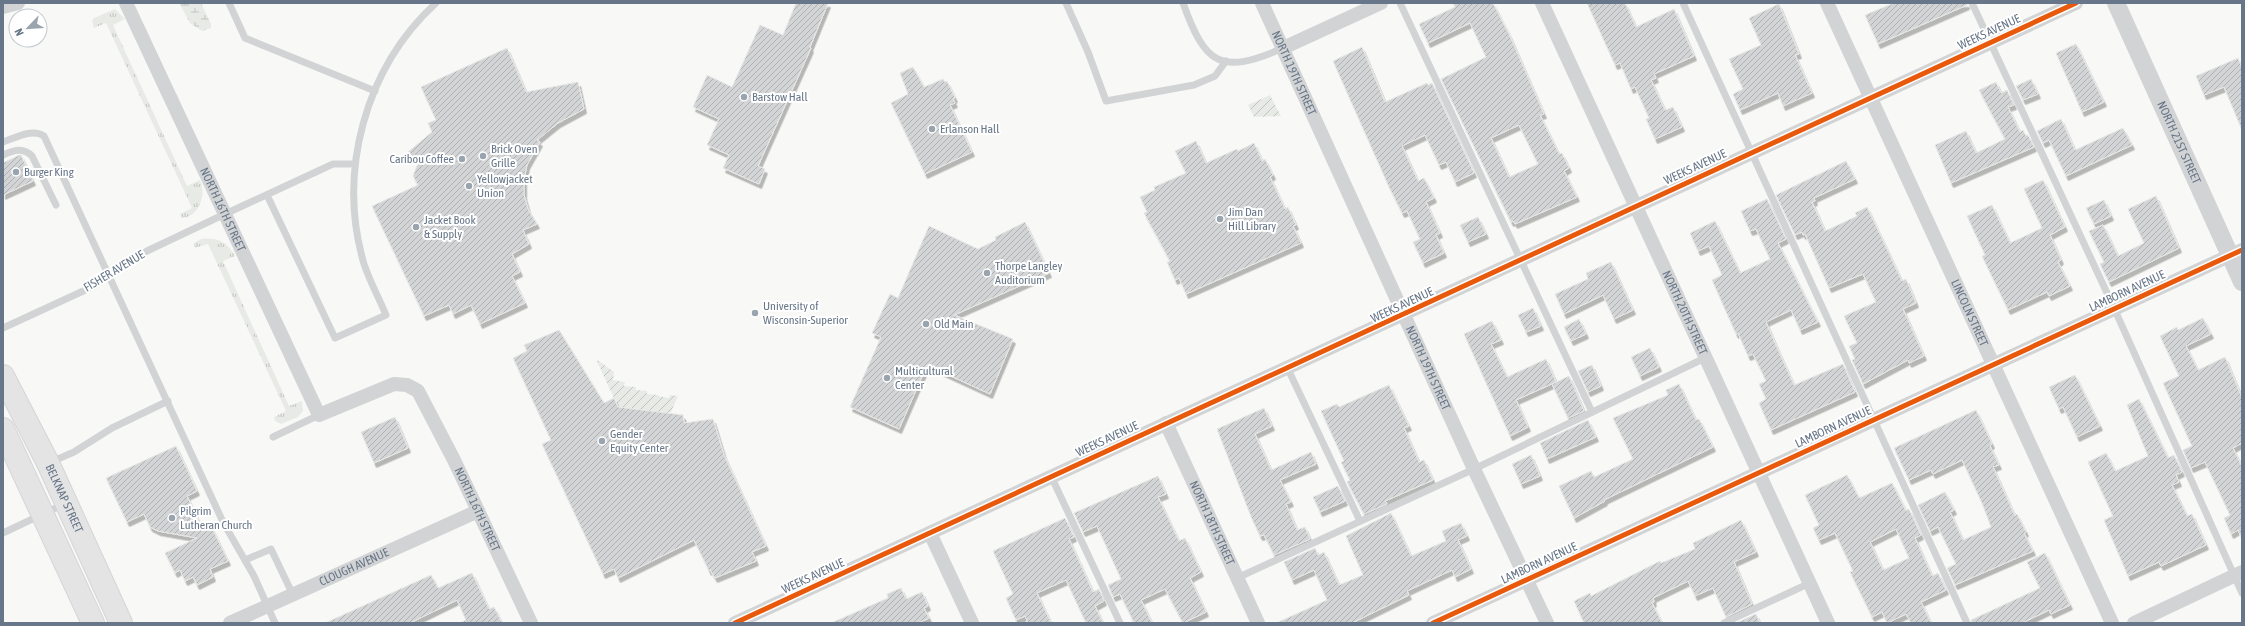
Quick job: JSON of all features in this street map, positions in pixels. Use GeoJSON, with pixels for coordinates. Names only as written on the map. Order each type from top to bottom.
{"type":"FeatureCollection","features":[{"type":"Feature","properties":{"kind":"highway","name":"BELKNAP STREET"},"geometry":{"type":"LineString","coordinates":[[3,376],[48,463],[121,623]]}},
{"type":"Feature","properties":{"kind":"highway"},"geometry":{"type":"LineString","coordinates":[[3,429],[93,623]]}},
{"type":"Feature","properties":{"kind":"street"},"geometry":{"type":"LineString","coordinates":[[3,7],[18,3]]}},
{"type":"Feature","properties":{"kind":"street","name":"NORTH 16TH STREET"},"geometry":{"type":"LineString","coordinates":[[126,3],[319,415],[394,384],[412,387],[422,397],[531,623]]}},
{"type":"Feature","properties":{"kind":"street","name":"NORTH 19TH STREET"},"geometry":{"type":"LineString","coordinates":[[1262,3],[1474,469],[1547,623]]}},
{"type":"Feature","properties":{"kind":"street"},"geometry":{"type":"LineString","coordinates":[[1283,48],[1381,3]]}},
{"type":"Feature","properties":{"kind":"street","name":"NORTH 20TH STREET"},"geometry":{"type":"LineString","coordinates":[[1542,3],[1828,623]]}},
{"type":"Feature","properties":{"kind":"street","name":"LINCOLN STREET"},"geometry":{"type":"LineString","coordinates":[[1827,3],[2112,623]]}},
{"type":"Feature","properties":{"kind":"street","name":"WEEKS AVENUE"},"geometry":{"type":"LineString","coordinates":[[735,623],[1287,367],[1405,315],[1635,206],[2076,3]]}},
{"type":"Feature","properties":{"kind":"street","name":"NORTH 21ST STREET"},"geometry":{"type":"LineString","coordinates":[[2116,3],[2236,252],[2242,282]]}},
{"type":"Feature","properties":{"kind":"street","name":"LAMBORN AVENUE"},"geometry":{"type":"LineString","coordinates":[[1432,623],[2236,252]]}},
{"type":"Feature","properties":{"kind":"street","name":"NORTH 18TH STREET"},"geometry":{"type":"LineString","coordinates":[[1166,423],[1258,623]]}},
{"type":"Feature","properties":{"kind":"street","name":"CLOUGH AVENUE"},"geometry":{"type":"LineString","coordinates":[[230,623],[478,511]]}},
{"type":"Feature","properties":{"kind":"street"},"geometry":{"type":"LineString","coordinates":[[930,533],[972,623]]}},
{"type":"Feature","properties":{"kind":"street"},"geometry":{"type":"LineString","coordinates":[[2134,623],[2238,574]]}},
{"type":"Feature","properties":{"kind":"lane"},"geometry":{"type":"LineString","coordinates":[[229,3],[246,38],[375,91]]}},
{"type":"Feature","properties":{"kind":"lane"},"geometry":{"type":"LineString","coordinates":[[267,195],[335,338],[386,315],[368,276],[360,245],[355,220],[353,181],[354,164],[363,123],[387,63],[410,27],[435,3]]}},
{"type":"Feature","properties":{"kind":"lane"},"geometry":{"type":"LineString","coordinates":[[1066,3],[1088,52],[1106,101],[1199,84],[1215,76],[1226,61]]}},
{"type":"Feature","properties":{"kind":"lane"},"geometry":{"type":"LineString","coordinates":[[1183,3],[1198,42],[1217,60],[1226,61],[1253,59],[1283,48]]}},
{"type":"Feature","properties":{"kind":"lane"},"geometry":{"type":"LineString","coordinates":[[1400,3],[1592,412]]}},
{"type":"Feature","properties":{"kind":"lane"},"geometry":{"type":"LineString","coordinates":[[1683,3],[1752,152],[1872,420],[1966,623]]}},
{"type":"Feature","properties":{"kind":"lane"},"geometry":{"type":"LineString","coordinates":[[1972,3],[2238,574],[2242,593]]}},
{"type":"Feature","properties":{"kind":"lane"},"geometry":{"type":"LineString","coordinates":[[3,142],[30,133],[39,132],[44,136],[223,522],[245,560],[275,623]]}},
{"type":"Feature","properties":{"kind":"lane"},"geometry":{"type":"LineString","coordinates":[[3,154],[18,150],[26,151],[32,156],[56,205]]}},
{"type":"Feature","properties":{"kind":"lane","name":"FISHER AVENUE"},"geometry":{"type":"LineString","coordinates":[[3,328],[94,286],[147,251],[225,214],[333,164],[354,164]]}},
{"type":"Feature","properties":{"kind":"lane"},"geometry":{"type":"LineString","coordinates":[[1237,578],[1474,469],[1705,358]]}},
{"type":"Feature","properties":{"kind":"lane"},"geometry":{"type":"LineString","coordinates":[[1287,367],[1360,521]]}},
{"type":"Feature","properties":{"kind":"lane"},"geometry":{"type":"LineString","coordinates":[[48,463],[74,452],[112,428],[168,401]]}},
{"type":"Feature","properties":{"kind":"lane"},"geometry":{"type":"LineString","coordinates":[[272,437],[319,415]]}},
{"type":"Feature","properties":{"kind":"lane"},"geometry":{"type":"LineString","coordinates":[[1051,476],[1120,623]]}},
{"type":"Feature","properties":{"kind":"lane"},"geometry":{"type":"LineString","coordinates":[[3,533],[66,502]]}},
{"type":"Feature","properties":{"kind":"lane"},"geometry":{"type":"LineString","coordinates":[[245,560],[271,549],[293,594]]}},
{"type":"Feature","properties":{"kind":"lane"},"geometry":{"type":"LineString","coordinates":[[1724,623],[1810,584]]}},
{"type":"Feature","properties":{"kind":"green space"},"geometry":{"type":"Polygon","coordinates":[[[179,3],[201,3],[211,24],[211,28],[202,31],[190,23],[179,3]]]}},
{"type":"Feature","properties":{"kind":"green space"},"geometry":{"type":"Polygon","coordinates":[[[115,9],[125,19],[113,25],[187,186],[200,180],[203,192],[200,204],[193,214],[187,217],[181,218],[180,214],[192,208],[106,23],[94,28],[92,21],[94,18],[115,9]]]}},
{"type":"Feature","properties":{"kind":"green space"},"geometry":{"type":"Polygon","coordinates":[[[1270,95],[1281,116],[1254,117],[1248,105],[1270,95]]]}},
{"type":"Feature","properties":{"kind":"green space"},"geometry":{"type":"Polygon","coordinates":[[[201,239],[217,240],[225,244],[235,256],[223,261],[289,406],[302,401],[303,411],[298,417],[281,424],[275,421],[274,417],[286,411],[208,244],[195,248],[194,243],[201,239]]]}},
{"type":"Feature","properties":{"kind":"green space"},"geometry":{"type":"Polygon","coordinates":[[[596,359],[614,372],[613,380],[625,382],[624,386],[636,387],[636,390],[647,391],[647,394],[669,398],[670,395],[678,396],[670,414],[618,407],[596,359]]]}},
{"type":"Feature","properties":{"kind":"building","name":"Barstow Hall"},"geometry":{"type":"Polygon","coordinates":[[[796,3],[828,3],[810,47],[811,48],[758,166],[765,169],[759,184],[723,168],[729,155],[707,145],[719,119],[693,107],[707,75],[732,87],[760,25],[783,35],[796,3]]]}},
{"type":"Feature","properties":{"kind":"building"},"geometry":{"type":"Polygon","coordinates":[[[1453,3],[1493,3],[1509,34],[1544,114],[1540,115],[1559,154],[1562,153],[1569,168],[1564,171],[1577,197],[1515,224],[1513,221],[1511,222],[1441,79],[1486,57],[1470,23],[1428,43],[1419,24],[1455,7],[1453,3]],[[1519,125],[1491,138],[1509,177],[1538,164],[1519,125]]]}},
{"type":"Feature","properties":{"kind":"building"},"geometry":{"type":"Polygon","coordinates":[[[1587,3],[1625,3],[1636,27],[1674,9],[1694,56],[1654,74],[1656,78],[1651,80],[1665,110],[1673,107],[1682,127],[1655,139],[1646,119],[1649,118],[1635,87],[1631,89],[1620,63],[1615,65],[1587,3]]]}},
{"type":"Feature","properties":{"kind":"building"},"geometry":{"type":"Polygon","coordinates":[[[1894,3],[1967,3],[1967,5],[1878,44],[1865,15],[1894,3]]]}},
{"type":"Feature","properties":{"kind":"building"},"geometry":{"type":"Polygon","coordinates":[[[1779,4],[1799,54],[1795,55],[1812,93],[1783,106],[1778,93],[1740,110],[1733,94],[1743,89],[1729,59],[1761,45],[1749,18],[1779,4]]]}},
{"type":"Feature","properties":{"kind":"building"},"geometry":{"type":"Polygon","coordinates":[[[2076,44],[2104,102],[2082,112],[2056,53],[2076,44]]]}},
{"type":"Feature","properties":{"kind":"building"},"geometry":{"type":"Polygon","coordinates":[[[1362,47],[1385,102],[1427,83],[1428,85],[1432,83],[1474,173],[1455,182],[1446,162],[1439,165],[1425,135],[1402,146],[1418,181],[1424,178],[1434,198],[1426,202],[1440,233],[1436,235],[1444,253],[1423,263],[1413,242],[1420,239],[1407,211],[1402,213],[1389,187],[1333,61],[1362,47]]]}},
{"type":"Feature","properties":{"kind":"building","name":"Yellowjacket Union"},"geometry":{"type":"Polygon","coordinates":[[[507,48],[526,92],[578,82],[584,109],[558,123],[537,140],[540,142],[527,165],[524,179],[524,195],[528,209],[537,224],[523,230],[529,244],[512,254],[520,272],[512,276],[525,303],[480,324],[471,305],[453,314],[449,305],[424,316],[372,206],[418,185],[413,176],[418,163],[408,152],[432,132],[428,123],[436,120],[421,87],[507,48]]]}},
{"type":"Feature","properties":{"kind":"building"},"geometry":{"type":"Polygon","coordinates":[[[2238,58],[2242,68],[2242,130],[2224,87],[2204,95],[2196,76],[2238,58]]]}},
{"type":"Feature","properties":{"kind":"building","name":"Erlanson Hall"},"geometry":{"type":"Polygon","coordinates":[[[913,67],[924,87],[943,79],[945,82],[947,81],[955,98],[953,99],[955,103],[950,105],[972,152],[925,174],[891,103],[908,94],[900,73],[913,67]]]}},
{"type":"Feature","properties":{"kind":"building"},"geometry":{"type":"Polygon","coordinates":[[[2031,79],[2038,94],[2023,100],[2016,86],[2031,79]]]}},
{"type":"Feature","properties":{"kind":"building"},"geometry":{"type":"Polygon","coordinates":[[[1996,82],[2001,93],[2007,90],[2014,105],[2008,107],[2020,132],[2023,130],[2026,136],[2028,135],[2034,147],[1951,183],[1935,145],[1966,131],[1976,153],[2005,139],[1979,90],[1996,82]]]}},
{"type":"Feature","properties":{"kind":"building"},"geometry":{"type":"Polygon","coordinates":[[[2061,119],[2075,150],[2123,128],[2132,145],[2066,176],[2049,140],[2043,143],[2037,131],[2061,119]]]}},
{"type":"Feature","properties":{"kind":"building","name":"Jim Dan Hill Library"},"geometry":{"type":"Polygon","coordinates":[[[1196,141],[1206,163],[1237,149],[1238,151],[1254,143],[1262,161],[1265,159],[1273,175],[1270,177],[1285,209],[1288,207],[1296,225],[1293,226],[1301,243],[1186,294],[1179,278],[1175,280],[1167,262],[1170,261],[1144,213],[1147,212],[1140,197],[1155,190],[1154,187],[1186,173],[1175,151],[1196,141]]]}},
{"type":"Feature","properties":{"kind":"building","name":"Burger King"},"geometry":{"type":"Polygon","coordinates":[[[21,155],[33,181],[3,195],[3,163],[21,155]]]}},
{"type":"Feature","properties":{"kind":"building"},"geometry":{"type":"Polygon","coordinates":[[[1846,161],[1855,179],[1814,198],[1815,201],[1812,202],[1825,231],[1857,216],[1855,213],[1867,207],[1902,281],[1906,279],[1916,303],[1903,309],[1924,356],[1909,363],[1908,360],[1863,384],[1852,360],[1855,359],[1849,346],[1857,343],[1844,316],[1876,302],[1863,274],[1829,288],[1805,234],[1803,235],[1802,232],[1795,235],[1776,195],[1846,161]]]}},
{"type":"Feature","properties":{"kind":"building"},"geometry":{"type":"Polygon","coordinates":[[[2043,180],[2065,227],[2050,235],[2061,260],[2058,262],[2070,286],[2049,296],[2047,292],[2008,310],[1982,256],[1985,255],[1967,216],[1992,205],[2010,243],[2042,228],[2024,189],[2043,180]]]}},
{"type":"Feature","properties":{"kind":"building"},"geometry":{"type":"Polygon","coordinates":[[[2156,196],[2179,248],[2109,282],[2100,264],[2104,262],[2089,231],[2103,225],[2118,256],[2144,243],[2128,209],[2156,196]]]}},
{"type":"Feature","properties":{"kind":"building"},"geometry":{"type":"Polygon","coordinates":[[[1767,199],[1786,239],[1778,243],[1818,322],[1800,330],[1791,310],[1766,322],[1794,385],[1843,364],[1855,392],[1771,430],[1759,403],[1766,399],[1759,384],[1766,381],[1753,354],[1748,356],[1738,333],[1736,334],[1712,280],[1722,275],[1709,246],[1698,251],[1690,233],[1715,221],[1740,273],[1770,259],[1756,229],[1750,231],[1741,211],[1767,199]]]}},
{"type":"Feature","properties":{"kind":"building"},"geometry":{"type":"Polygon","coordinates":[[[2104,200],[2111,216],[2094,224],[2086,208],[2104,200]]]}},
{"type":"Feature","properties":{"kind":"building"},"geometry":{"type":"Polygon","coordinates":[[[1478,217],[1486,234],[1468,242],[1460,225],[1478,217]]]}},
{"type":"Feature","properties":{"kind":"building","name":"Old Main"},"geometry":{"type":"Polygon","coordinates":[[[1025,222],[1049,273],[954,315],[1013,339],[990,394],[927,365],[899,429],[850,407],[881,337],[872,333],[890,294],[898,298],[929,226],[978,249],[996,240],[995,237],[1025,222]]]}},
{"type":"Feature","properties":{"kind":"building"},"geometry":{"type":"Polygon","coordinates":[[[1611,262],[1633,310],[1614,319],[1603,295],[1564,314],[1555,294],[1588,279],[1586,273],[1611,262]]]}},
{"type":"Feature","properties":{"kind":"building"},"geometry":{"type":"Polygon","coordinates":[[[1533,308],[1541,326],[1526,332],[1518,315],[1533,308]]]}},
{"type":"Feature","properties":{"kind":"building"},"geometry":{"type":"Polygon","coordinates":[[[2203,318],[2211,334],[2186,346],[2198,370],[2225,357],[2242,398],[2242,443],[2233,448],[2242,467],[2242,539],[2238,530],[2231,534],[2224,518],[2230,515],[2205,462],[2191,468],[2183,450],[2192,446],[2163,383],[2179,376],[2160,336],[2177,327],[2178,330],[2203,318]]]}},
{"type":"Feature","properties":{"kind":"building"},"geometry":{"type":"Polygon","coordinates":[[[1579,319],[1586,334],[1571,341],[1564,327],[1579,319]]]}},
{"type":"Feature","properties":{"kind":"building"},"geometry":{"type":"Polygon","coordinates":[[[1492,321],[1501,340],[1491,344],[1507,377],[1546,359],[1556,382],[1516,400],[1528,427],[1510,436],[1464,334],[1492,321]]]}},
{"type":"Feature","properties":{"kind":"building"},"geometry":{"type":"Polygon","coordinates":[[[559,330],[604,403],[614,398],[618,407],[683,415],[684,423],[713,419],[724,455],[766,546],[752,552],[756,561],[715,578],[710,570],[709,571],[694,540],[618,578],[614,569],[603,574],[542,444],[551,440],[513,358],[527,351],[524,345],[559,330]]]}},
{"type":"Feature","properties":{"kind":"building"},"geometry":{"type":"Polygon","coordinates":[[[1650,348],[1659,367],[1640,376],[1631,357],[1650,348]]]}},
{"type":"Feature","properties":{"kind":"building"},"geometry":{"type":"Polygon","coordinates":[[[1592,365],[1601,386],[1588,392],[1578,371],[1592,365]]]}},
{"type":"Feature","properties":{"kind":"building"},"geometry":{"type":"Polygon","coordinates":[[[2075,375],[2100,426],[2077,437],[2063,407],[2059,409],[2049,387],[2075,375]]]}},
{"type":"Feature","properties":{"kind":"building"},"geometry":{"type":"Polygon","coordinates":[[[1569,376],[1584,411],[1568,418],[1552,384],[1569,376]]]}},
{"type":"Feature","properties":{"kind":"building"},"geometry":{"type":"Polygon","coordinates":[[[1679,384],[1696,420],[1699,419],[1713,447],[1604,500],[1605,501],[1574,518],[1559,486],[1591,471],[1594,477],[1633,459],[1613,418],[1668,395],[1666,390],[1679,384]]]}},
{"type":"Feature","properties":{"kind":"building"},"geometry":{"type":"Polygon","coordinates":[[[1389,385],[1409,426],[1404,428],[1419,462],[1424,460],[1433,480],[1385,501],[1387,504],[1364,514],[1347,482],[1350,480],[1341,462],[1344,461],[1321,411],[1337,404],[1339,407],[1389,385]]]}},
{"type":"Feature","properties":{"kind":"building"},"geometry":{"type":"Polygon","coordinates":[[[2139,399],[2168,458],[2174,455],[2182,472],[2176,475],[2179,482],[2172,485],[2187,516],[2192,514],[2206,545],[2161,566],[2159,562],[2128,576],[2104,520],[2113,516],[2088,462],[2106,453],[2115,471],[2148,456],[2127,405],[2139,399]]]}},
{"type":"Feature","properties":{"kind":"building"},"geometry":{"type":"Polygon","coordinates":[[[1264,408],[1272,426],[1255,434],[1271,470],[1311,452],[1316,464],[1280,480],[1291,502],[1286,504],[1297,530],[1305,527],[1310,539],[1274,555],[1264,535],[1260,536],[1252,519],[1217,429],[1264,408]]]}},
{"type":"Feature","properties":{"kind":"building"},"geometry":{"type":"Polygon","coordinates":[[[1976,410],[1992,444],[1990,446],[1999,465],[1993,467],[2015,516],[2017,514],[2026,532],[2024,533],[2033,551],[1955,585],[1947,568],[1956,564],[1938,527],[1930,531],[1918,505],[1945,492],[1954,510],[1950,512],[1963,540],[1991,527],[1982,503],[1962,460],[1933,474],[1931,470],[1909,480],[1894,448],[1976,410]]]}},
{"type":"Feature","properties":{"kind":"building"},"geometry":{"type":"Polygon","coordinates":[[[395,417],[408,448],[374,463],[361,432],[395,417]]]}},
{"type":"Feature","properties":{"kind":"building"},"geometry":{"type":"Polygon","coordinates":[[[1588,420],[1596,437],[1547,459],[1540,443],[1588,420]]]}},
{"type":"Feature","properties":{"kind":"building","name":"Pilgrim Lutheran Church"},"geometry":{"type":"Polygon","coordinates":[[[176,446],[197,491],[187,496],[202,528],[210,524],[228,561],[210,569],[213,577],[197,585],[193,577],[185,581],[180,570],[175,573],[165,553],[197,538],[158,531],[150,527],[144,514],[127,522],[106,478],[176,446]]]}},
{"type":"Feature","properties":{"kind":"building"},"geometry":{"type":"Polygon","coordinates":[[[1531,455],[1540,476],[1521,484],[1512,464],[1531,455]]]}},
{"type":"Feature","properties":{"kind":"building"},"geometry":{"type":"Polygon","coordinates":[[[1847,475],[1859,498],[1892,483],[1906,511],[1909,509],[1921,535],[1915,538],[1932,576],[1938,573],[1946,590],[1921,602],[1931,623],[1911,623],[1906,614],[1887,623],[1882,612],[1872,617],[1850,572],[1853,571],[1835,533],[1819,540],[1813,528],[1819,525],[1805,495],[1847,475]],[[1896,529],[1870,542],[1883,570],[1909,558],[1896,529]]]}},
{"type":"Feature","properties":{"kind":"building"},"geometry":{"type":"Polygon","coordinates":[[[1158,476],[1166,494],[1158,497],[1179,541],[1185,538],[1201,572],[1190,578],[1206,612],[1183,623],[1165,589],[1141,600],[1152,623],[1134,623],[1120,594],[1113,597],[1108,585],[1121,579],[1097,526],[1083,532],[1074,513],[1158,476]]]}},
{"type":"Feature","properties":{"kind":"building"},"geometry":{"type":"Polygon","coordinates":[[[1338,486],[1345,501],[1320,512],[1313,497],[1338,486]]]}},
{"type":"Feature","properties":{"kind":"building"},"geometry":{"type":"Polygon","coordinates":[[[1391,513],[1411,556],[1446,541],[1442,531],[1461,523],[1467,536],[1458,540],[1471,569],[1455,577],[1452,570],[1407,591],[1409,595],[1352,623],[1276,623],[1327,600],[1314,570],[1292,580],[1284,562],[1315,548],[1318,555],[1324,552],[1339,585],[1363,575],[1346,536],[1391,513]]]}},
{"type":"Feature","properties":{"kind":"building"},"geometry":{"type":"Polygon","coordinates":[[[1065,518],[1074,537],[1069,539],[1093,592],[1099,589],[1104,601],[1095,606],[1103,623],[1086,623],[1066,580],[1037,593],[1051,623],[1028,623],[1025,616],[1016,620],[1006,598],[1013,594],[993,551],[1065,518]]]}},
{"type":"Feature","properties":{"kind":"building"},"geometry":{"type":"Polygon","coordinates":[[[1741,520],[1756,552],[1734,562],[1752,604],[1726,617],[1713,588],[1695,596],[1688,581],[1653,598],[1654,602],[1652,603],[1662,623],[1584,623],[1574,601],[1590,593],[1591,596],[1660,561],[1661,563],[1695,549],[1693,543],[1741,520]]]}},
{"type":"Feature","properties":{"kind":"building"},"geometry":{"type":"Polygon","coordinates":[[[2045,553],[2070,605],[2051,614],[2049,610],[2022,623],[1972,623],[1971,620],[2040,588],[2027,562],[2045,553]]]}},
{"type":"Feature","properties":{"kind":"building"},"geometry":{"type":"Polygon","coordinates":[[[472,573],[489,609],[494,607],[502,623],[459,623],[466,620],[457,600],[410,623],[325,623],[431,575],[438,588],[472,573]]]}},
{"type":"Feature","properties":{"kind":"building"},"geometry":{"type":"Polygon","coordinates":[[[901,588],[906,599],[922,592],[928,606],[924,608],[929,618],[918,623],[831,623],[888,598],[887,594],[901,588]]]}},
{"type":"Feature","properties":{"kind":"building"},"geometry":{"type":"Polygon","coordinates":[[[1756,614],[1760,623],[1736,623],[1756,614]]]}},
{"type":"Feature","properties":{"kind":"cycle path"},"geometry":{"type":"LineString","coordinates":[[735,623],[2076,3]]}},
{"type":"Feature","properties":{"kind":"cycle path"},"geometry":{"type":"LineString","coordinates":[[1433,623],[2242,250]]}},
{"type":"Feature","properties":{"kind":"place","name":"Barstow Hall"},"geometry":{"type":"Point","coordinates":[744,97]}},
{"type":"Feature","properties":{"kind":"place","name":"Erlanson Hall"},"geometry":{"type":"Point","coordinates":[932,129]}},
{"type":"Feature","properties":{"kind":"place","name":"Brick Oven Grille"},"geometry":{"type":"Point","coordinates":[483,156]}},
{"type":"Feature","properties":{"kind":"place","name":"Caribou Coffee"},"geometry":{"type":"Point","coordinates":[462,159]}},
{"type":"Feature","properties":{"kind":"place","name":"Burger King"},"geometry":{"type":"Point","coordinates":[16,172]}},
{"type":"Feature","properties":{"kind":"place","name":"Yellowjacket Union"},"geometry":{"type":"Point","coordinates":[469,186]}},
{"type":"Feature","properties":{"kind":"place","name":"Jim Dan Hill Library"},"geometry":{"type":"Point","coordinates":[1220,219]}},
{"type":"Feature","properties":{"kind":"place","name":"Jacket Book & Supply"},"geometry":{"type":"Point","coordinates":[416,227]}},
{"type":"Feature","properties":{"kind":"place","name":"Thorpe Langley Auditorium"},"geometry":{"type":"Point","coordinates":[987,273]}},
{"type":"Feature","properties":{"kind":"place","name":"University of Wisconsin-Superior"},"geometry":{"type":"Point","coordinates":[755,313]}},
{"type":"Feature","properties":{"kind":"place","name":"Old Main"},"geometry":{"type":"Point","coordinates":[926,324]}},
{"type":"Feature","properties":{"kind":"place","name":"Multicultural Center"},"geometry":{"type":"Point","coordinates":[887,378]}},
{"type":"Feature","properties":{"kind":"place","name":"Gender Equity Center"},"geometry":{"type":"Point","coordinates":[602,441]}},
{"type":"Feature","properties":{"kind":"place","name":"Pilgrim Lutheran Church"},"geometry":{"type":"Point","coordinates":[172,518]}}]}
